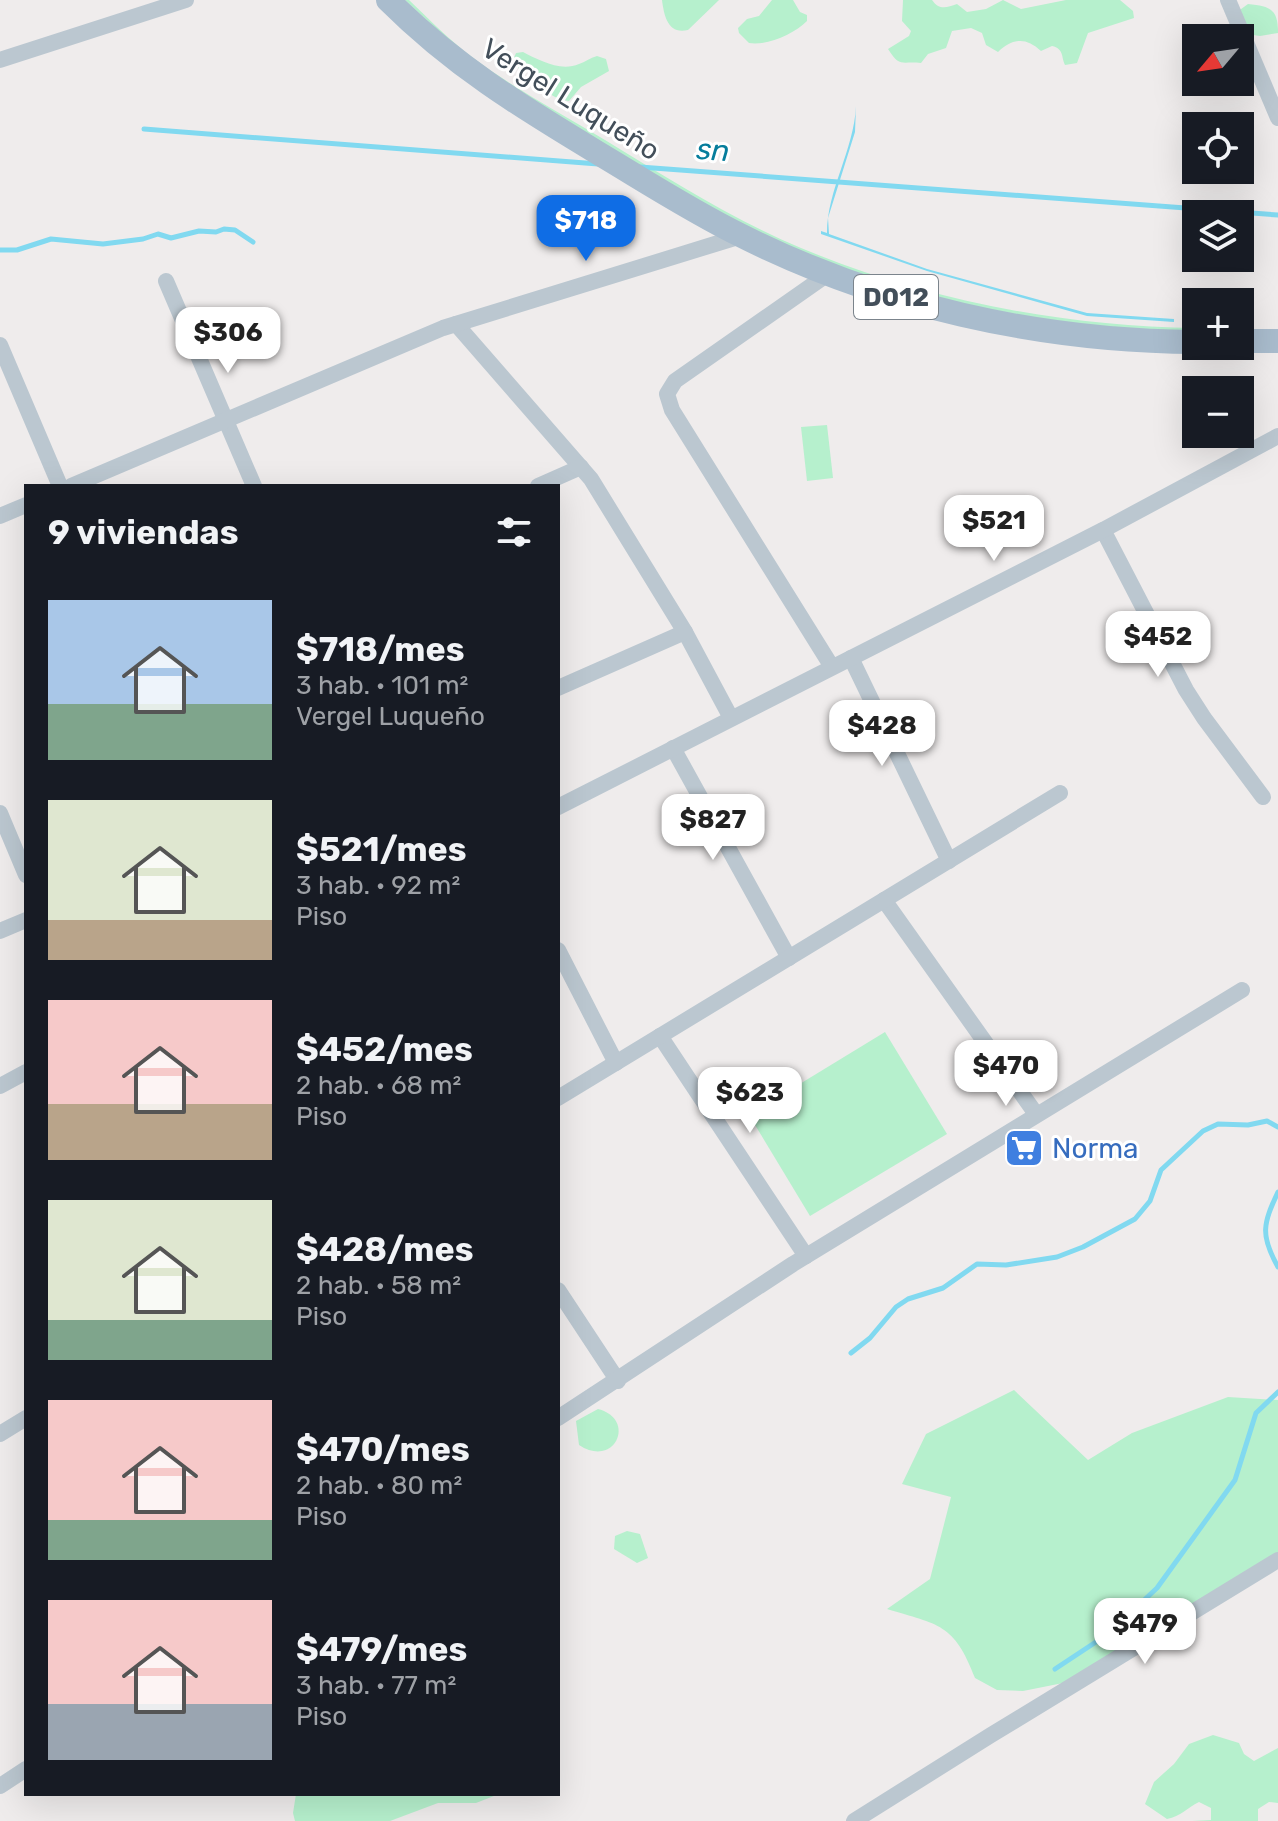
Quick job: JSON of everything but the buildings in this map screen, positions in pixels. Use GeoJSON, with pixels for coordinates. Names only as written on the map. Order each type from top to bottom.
{"type":"FeatureCollection","features":[{"type":"Feature","properties":{"kind":"main road","name":"Vergel Luqueño"},"geometry":{"type":"LineString","coordinates":[[388,0],[442,51],[476,77],[613,162],[741,236],[828,274],[901,299],[996,322],[1114,339],[1182,341]]}},
{"type":"Feature","properties":{"kind":"main road"},"geometry":{"type":"LineString","coordinates":[[1254,341],[1278,341]]}},
{"type":"Feature","properties":{"kind":"street"},"geometry":{"type":"LineString","coordinates":[[0,60],[186,0]]}},
{"type":"Feature","properties":{"kind":"street"},"geometry":{"type":"LineString","coordinates":[[1228,0],[1278,118]]}},
{"type":"Feature","properties":{"kind":"street"},"geometry":{"type":"LineString","coordinates":[[76,484],[456,324],[741,236]]}},
{"type":"Feature","properties":{"kind":"street"},"geometry":{"type":"LineString","coordinates":[[828,274],[675,381],[667,394],[672,410],[832,667]]}},
{"type":"Feature","properties":{"kind":"street"},"geometry":{"type":"LineString","coordinates":[[166,281],[253,484]]}},
{"type":"Feature","properties":{"kind":"street"},"geometry":{"type":"LineString","coordinates":[[456,324],[591,479],[685,632],[731,718]]}},
{"type":"Feature","properties":{"kind":"street"},"geometry":{"type":"LineString","coordinates":[[0,345],[59,484]]}},
{"type":"Feature","properties":{"kind":"street"},"geometry":{"type":"LineString","coordinates":[[560,806],[1103,530],[1278,436]]}},
{"type":"Feature","properties":{"kind":"street"},"geometry":{"type":"LineString","coordinates":[[543,484],[581,467]]}},
{"type":"Feature","properties":{"kind":"street"},"geometry":{"type":"LineString","coordinates":[[0,516],[24,506]]}},
{"type":"Feature","properties":{"kind":"street"},"geometry":{"type":"LineString","coordinates":[[1103,530],[1186,690],[1263,797]]}},
{"type":"Feature","properties":{"kind":"street"},"geometry":{"type":"LineString","coordinates":[[560,687],[685,632]]}},
{"type":"Feature","properties":{"kind":"street"},"geometry":{"type":"LineString","coordinates":[[851,658],[949,861]]}},
{"type":"Feature","properties":{"kind":"street"},"geometry":{"type":"LineString","coordinates":[[673,748],[789,958]]}},
{"type":"Feature","properties":{"kind":"street"},"geometry":{"type":"LineString","coordinates":[[560,1097],[1060,793]]}},
{"type":"Feature","properties":{"kind":"street"},"geometry":{"type":"LineString","coordinates":[[0,813],[24,870]]}},
{"type":"Feature","properties":{"kind":"street"},"geometry":{"type":"LineString","coordinates":[[884,900],[1036,1114]]}},
{"type":"Feature","properties":{"kind":"street"},"geometry":{"type":"LineString","coordinates":[[0,931],[24,921]]}},
{"type":"Feature","properties":{"kind":"street"},"geometry":{"type":"LineString","coordinates":[[560,954],[616,1063]]}},
{"type":"Feature","properties":{"kind":"street"},"geometry":{"type":"LineString","coordinates":[[560,1417],[806,1256],[1242,990]]}},
{"type":"Feature","properties":{"kind":"street"},"geometry":{"type":"LineString","coordinates":[[660,1036],[806,1256]]}},
{"type":"Feature","properties":{"kind":"street"},"geometry":{"type":"LineString","coordinates":[[0,1086],[24,1073]]}},
{"type":"Feature","properties":{"kind":"street"},"geometry":{"type":"LineString","coordinates":[[560,1293],[618,1381]]}},
{"type":"Feature","properties":{"kind":"street"},"geometry":{"type":"LineString","coordinates":[[0,1434],[24,1419]]}},
{"type":"Feature","properties":{"kind":"street"},"geometry":{"type":"LineString","coordinates":[[854,1821],[1278,1560]]}},
{"type":"Feature","properties":{"kind":"street"},"geometry":{"type":"LineString","coordinates":[[0,1786],[24,1770]]}},
{"type":"Feature","properties":{"kind":"green space"},"geometry":{"type":"Polygon","coordinates":[[[405,0],[409,0],[464,50],[520,90],[701,198],[801,248],[896,282],[995,307],[1095,322],[1182,327],[1182,330],[1095,325],[994,310],[895,286],[847,270],[760,232],[682,191],[469,59],[405,0]]]}},
{"type":"Feature","properties":{"kind":"green space"},"geometry":{"type":"Polygon","coordinates":[[[662,0],[719,0],[688,30],[681,31],[668,23],[662,0]]]}},
{"type":"Feature","properties":{"kind":"green space"},"geometry":{"type":"Polygon","coordinates":[[[772,0],[793,0],[800,12],[807,15],[807,21],[780,38],[749,43],[738,28],[747,19],[759,16],[772,0]]]}},
{"type":"Feature","properties":{"kind":"green space"},"geometry":{"type":"Polygon","coordinates":[[[903,0],[932,0],[943,7],[957,4],[967,12],[986,9],[1003,0],[1021,9],[1066,0],[1120,0],[1133,11],[1134,18],[1088,33],[1077,63],[1065,65],[1056,47],[1041,51],[1025,41],[1009,44],[998,52],[986,45],[982,33],[971,28],[952,31],[946,48],[928,54],[921,63],[905,63],[895,59],[888,49],[909,36],[911,31],[902,21],[903,0]]]}},
{"type":"Feature","properties":{"kind":"green space"},"geometry":{"type":"Polygon","coordinates":[[[1248,4],[1268,8],[1277,19],[1278,33],[1254,35],[1254,24],[1242,24],[1237,12],[1248,4]]]}},
{"type":"Feature","properties":{"kind":"green space"},"geometry":{"type":"Polygon","coordinates":[[[523,52],[564,67],[597,56],[606,59],[609,71],[581,87],[569,101],[563,100],[545,90],[538,75],[520,70],[513,60],[516,53],[523,52]]]}},
{"type":"Feature","properties":{"kind":"green space"},"geometry":{"type":"Polygon","coordinates":[[[827,425],[833,478],[807,481],[801,427],[827,425]]]}},
{"type":"Feature","properties":{"kind":"green space"},"geometry":{"type":"Polygon","coordinates":[[[885,1032],[947,1134],[810,1216],[749,1115],[885,1032]]]}},
{"type":"Feature","properties":{"kind":"green space"},"geometry":{"type":"Polygon","coordinates":[[[1014,1390],[1088,1460],[1132,1433],[1228,1397],[1278,1400],[1278,1564],[1098,1676],[1023,1691],[997,1690],[975,1678],[952,1636],[932,1623],[887,1609],[930,1579],[951,1497],[902,1484],[926,1434],[1014,1390]]]}},
{"type":"Feature","properties":{"kind":"green space"},"geometry":{"type":"Polygon","coordinates":[[[598,1409],[610,1414],[617,1422],[619,1431],[611,1447],[592,1451],[579,1445],[576,1421],[598,1409]]]}},
{"type":"Feature","properties":{"kind":"green space"},"geometry":{"type":"Polygon","coordinates":[[[627,1531],[640,1534],[648,1558],[637,1563],[614,1549],[615,1536],[627,1531]]]}},
{"type":"Feature","properties":{"kind":"green space"},"geometry":{"type":"Polygon","coordinates":[[[1213,1735],[1239,1743],[1244,1754],[1254,1761],[1278,1748],[1278,1803],[1269,1802],[1258,1809],[1258,1821],[1192,1821],[1211,1820],[1211,1808],[1199,1802],[1167,1819],[1145,1804],[1154,1782],[1174,1764],[1189,1744],[1213,1735]]]}},
{"type":"Feature","properties":{"kind":"green space"},"geometry":{"type":"Polygon","coordinates":[[[296,1796],[494,1796],[476,1803],[438,1803],[390,1821],[295,1821],[296,1796]]]}},
{"type":"Feature","properties":{"kind":"water"},"geometry":{"type":"Polygon","coordinates":[[[856,106],[855,132],[828,218],[851,138],[856,106]]]}},
{"type":"Feature","properties":{"kind":"water"},"geometry":{"type":"Polygon","coordinates":[[[828,219],[829,234],[927,269],[1087,313],[1174,319],[1174,322],[1087,316],[927,271],[821,234],[821,231],[827,233],[828,219]]]}},
{"type":"Feature","properties":{"kind":"waterway","name":"sn"},"geometry":{"type":"LineString","coordinates":[[144,129],[598,164]]}},
{"type":"Feature","properties":{"kind":"waterway","name":"sn"},"geometry":{"type":"LineString","coordinates":[[640,167],[1278,215]]}},
{"type":"Feature","properties":{"kind":"waterway"},"geometry":{"type":"LineString","coordinates":[[0,250],[17,250],[51,239],[103,244],[158,234],[171,238],[224,229],[235,230],[253,242]]}},
{"type":"Feature","properties":{"kind":"waterway"},"geometry":{"type":"LineString","coordinates":[[851,1353],[870,1338],[896,1307],[908,1299],[943,1288],[977,1264],[1006,1265],[1057,1257],[1135,1219],[1150,1201],[1161,1170],[1203,1131],[1218,1124],[1248,1125],[1267,1121],[1278,1127]]}},
{"type":"Feature","properties":{"kind":"waterway"},"geometry":{"type":"LineString","coordinates":[[1278,1192],[1266,1230],[1268,1246],[1278,1267]]}},
{"type":"Feature","properties":{"kind":"waterway"},"geometry":{"type":"LineString","coordinates":[[1055,1669],[1108,1634],[1157,1588],[1235,1480],[1256,1413],[1278,1392]]}},
{"type":"Feature","properties":{"kind":"place","name":"Norma"},"geometry":{"type":"Point","coordinates":[1024,1148]}}]}
